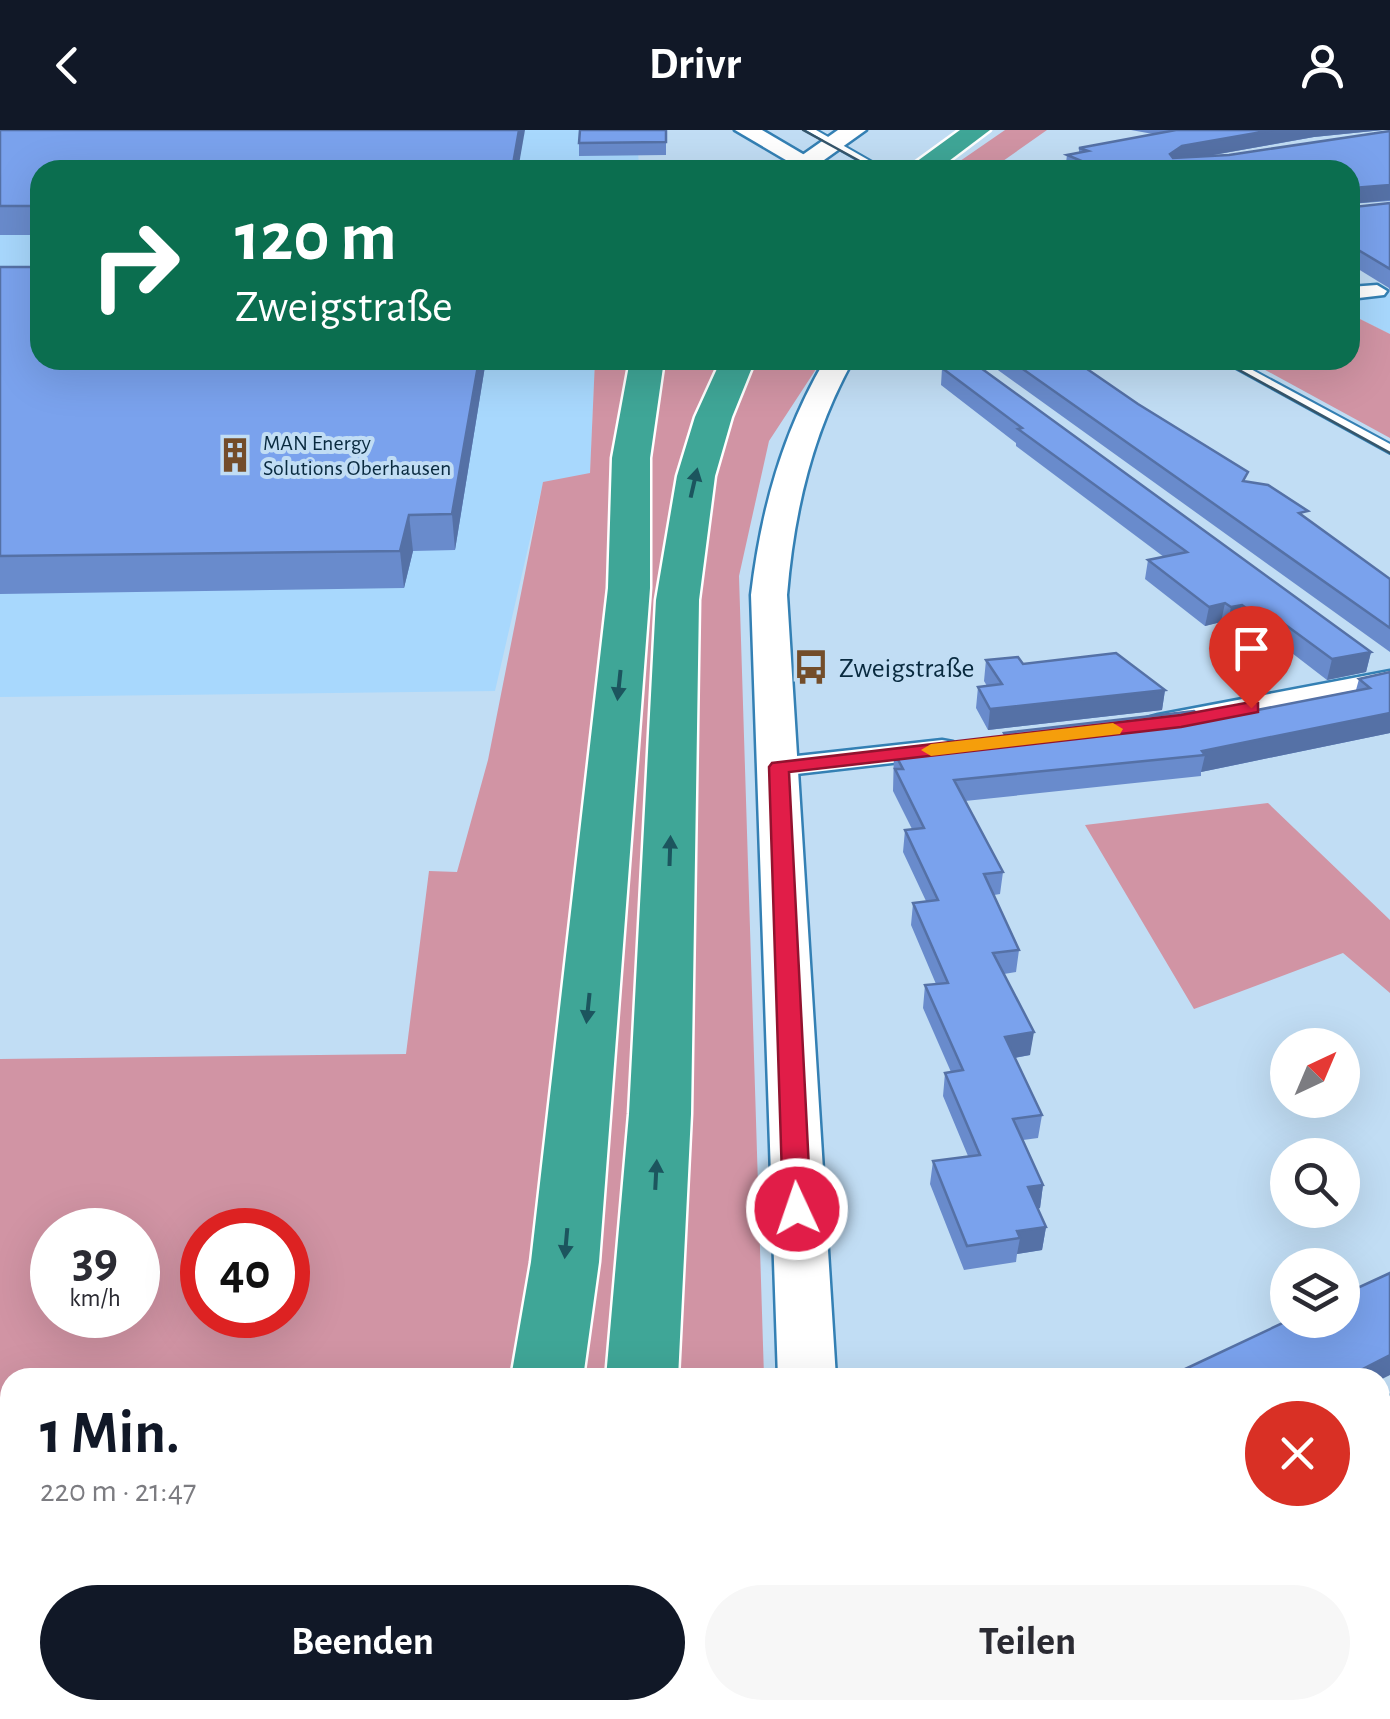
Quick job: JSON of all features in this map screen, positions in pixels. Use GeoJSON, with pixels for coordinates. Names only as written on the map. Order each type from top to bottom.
{"type":"FeatureCollection","features":[{"type":"Feature","properties":{"kind":"highway"},"geometry":{"type":"LineString","coordinates":[[898,160],[942,130]]}},
{"type":"Feature","properties":{"kind":"highway"},"geometry":{"type":"LineString","coordinates":[[933,160],[976,130]]}},
{"type":"Feature","properties":{"kind":"highway"},"geometry":{"type":"LineString","coordinates":[[549,1368],[565,1262],[628,588],[631,458],[645,370]]}},
{"type":"Feature","properties":{"kind":"highway"},"geometry":{"type":"LineString","coordinates":[[643,1368],[652,1273],[681,580],[699,463],[714,411],[733,370]]}},
{"type":"Feature","properties":{"kind":"highway"},"geometry":{"type":"LineString","coordinates":[[628,588],[646,493],[675,404]]}},
{"type":"Feature","properties":{"kind":"main road"},"geometry":{"type":"LineString","coordinates":[[816,160],[845,141]]}},
{"type":"Feature","properties":{"kind":"street"},"geometry":{"type":"LineString","coordinates":[[746,130],[795,160]]}},
{"type":"Feature","properties":{"kind":"street"},"geometry":{"type":"LineString","coordinates":[[806,1368],[779,767],[768,626],[778,518],[799,441],[834,370]]}},
{"type":"Feature","properties":{"kind":"street"},"geometry":{"type":"LineString","coordinates":[[1122,728],[1181,721],[1385,670]]}},
{"type":"Feature","properties":{"kind":"street"},"geometry":{"type":"LineString","coordinates":[[779,767],[970,746]]}},
{"type":"Feature","properties":{"kind":"lane"},"geometry":{"type":"LineString","coordinates":[[810,130],[845,141],[871,160]]}},
{"type":"Feature","properties":{"kind":"lane"},"geometry":{"type":"LineString","coordinates":[[1244,370],[1390,449]]}},
{"type":"Feature","properties":{"kind":"shaded area","name":"MAN Energy Solutions Oberhausen"},"geometry":{"type":"Polygon","coordinates":[[[0,130],[637,130],[638,160],[30,160],[30,370],[595,370],[590,474],[543,483],[495,691],[0,697],[0,130]]]}},
{"type":"Feature","properties":{"kind":"shaded area"},"geometry":{"type":"Polygon","coordinates":[[[1005,130],[1047,130],[1004,160],[962,160],[1005,130]]]}},
{"type":"Feature","properties":{"kind":"shaded area"},"geometry":{"type":"Polygon","coordinates":[[[1390,293],[1390,334],[1360,319],[1360,296],[1390,293]]]}},
{"type":"Feature","properties":{"kind":"shaded area"},"geometry":{"type":"Polygon","coordinates":[[[1360,319],[1390,334],[1390,438],[1265,370],[1360,370],[1360,319]]]}},
{"type":"Feature","properties":{"kind":"shaded area"},"geometry":{"type":"Polygon","coordinates":[[[595,370],[815,370],[769,441],[739,576],[764,1368],[0,1368],[0,1059],[406,1054],[429,871],[457,872],[488,760],[543,482],[590,473],[595,370]]]}},
{"type":"Feature","properties":{"kind":"shaded area"},"geometry":{"type":"Polygon","coordinates":[[[1268,803],[1390,920],[1390,993],[1343,953],[1194,1009],[1085,825],[1268,803]]]}},
{"type":"Feature","properties":{"kind":"building"},"geometry":{"type":"Polygon","coordinates":[[[0,130],[519,130],[514,160],[30,160],[30,206],[0,206],[0,130]]]}},
{"type":"Feature","properties":{"kind":"building"},"geometry":{"type":"Polygon","coordinates":[[[580,130],[666,130],[666,142],[579,143],[580,130]]]}},
{"type":"Feature","properties":{"kind":"building"},"geometry":{"type":"Polygon","coordinates":[[[1176,130],[1273,130],[1182,146],[1170,154],[1173,158],[1229,155],[1390,131],[1390,185],[1360,187],[1360,160],[1079,160],[1067,155],[1088,151],[1079,148],[1176,130]]]}},
{"type":"Feature","properties":{"kind":"building"},"geometry":{"type":"Polygon","coordinates":[[[1390,203],[1390,269],[1360,251],[1360,206],[1390,203]]]}},
{"type":"Feature","properties":{"kind":"building","name":"MAN Energy Solutions Oberhausen"},"geometry":{"type":"Polygon","coordinates":[[[0,267],[30,267],[30,370],[477,370],[452,514],[409,515],[400,551],[0,556],[0,267]]]}},
{"type":"Feature","properties":{"kind":"building"},"geometry":{"type":"Polygon","coordinates":[[[945,370],[984,370],[1371,652],[1332,659],[1279,620],[1267,623],[1242,605],[1231,607],[1225,603],[1209,607],[1148,560],[1187,552],[1018,429],[1022,428],[945,370]]]}},
{"type":"Feature","properties":{"kind":"building"},"geometry":{"type":"Polygon","coordinates":[[[1024,370],[1089,370],[1248,472],[1243,481],[1268,485],[1308,511],[1299,513],[1390,579],[1390,628],[1024,370]]]}},
{"type":"Feature","properties":{"kind":"building"},"geometry":{"type":"Polygon","coordinates":[[[1116,653],[1165,690],[990,709],[978,687],[1002,684],[986,660],[1018,657],[1023,664],[1116,653]]]}},
{"type":"Feature","properties":{"kind":"building"},"geometry":{"type":"Polygon","coordinates":[[[1390,672],[1390,713],[1202,751],[1205,755],[954,780],[1003,872],[984,874],[1019,950],[993,953],[1034,1032],[1005,1037],[1042,1115],[1013,1119],[1043,1185],[1028,1187],[1046,1227],[1017,1231],[1020,1238],[967,1246],[933,1161],[980,1155],[945,1073],[963,1070],[925,985],[948,983],[913,903],[938,900],[905,830],[924,828],[895,769],[903,769],[894,752],[1008,740],[1004,733],[1194,711],[1206,720],[1370,688],[1359,679],[1390,672]]]}},
{"type":"Feature","properties":{"kind":"building"},"geometry":{"type":"Polygon","coordinates":[[[1390,1273],[1390,1355],[1365,1368],[1187,1368],[1270,1329],[1270,1338],[1360,1338],[1360,1287],[1390,1273]]]}},
{"type":"Feature","properties":{"kind":"tram line"},"geometry":{"type":"LineString","coordinates":[[803,130],[858,160]]}},
{"type":"Feature","properties":{"kind":"tram line"},"geometry":{"type":"LineString","coordinates":[[1239,370],[1390,453]]}},
{"type":"Feature","properties":{"kind":"slow traffic"},"geometry":{"type":"LineString","coordinates":[[931,750],[1113,729]]}},
{"type":"Feature","properties":{"kind":"place","name":"MAN Energy Solutions Oberhausen"},"geometry":{"type":"Point","coordinates":[235,455]}},
{"type":"Feature","properties":{"kind":"place","name":"Zweigstraße"},"geometry":{"type":"Point","coordinates":[811,667]}},
{"type":"Feature","properties":{"kind":"route"},"geometry":{"type":"LineString","coordinates":[[797,1209],[779,767],[1062,736],[1251,708]]}}]}
